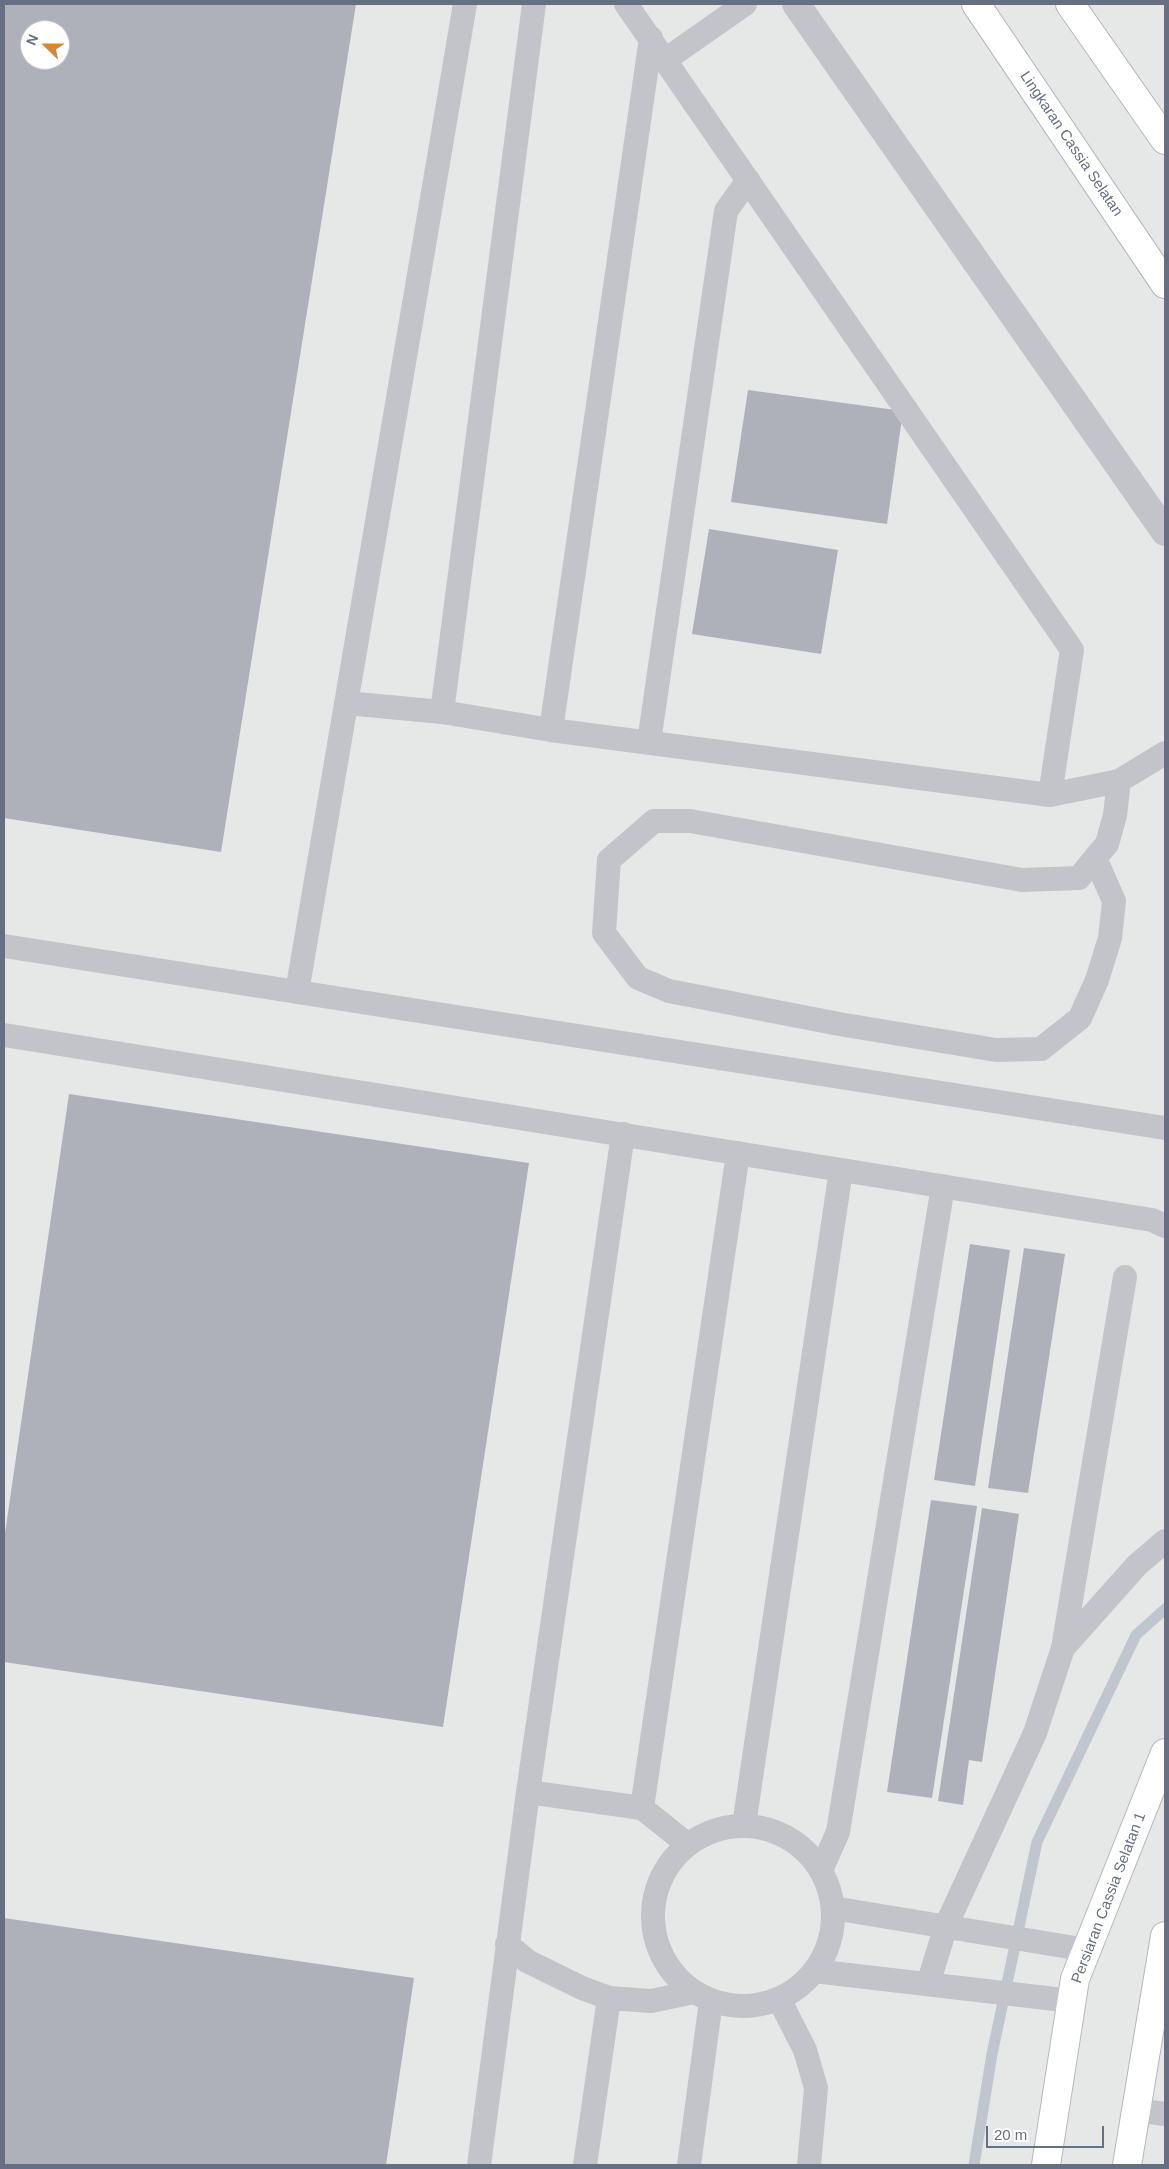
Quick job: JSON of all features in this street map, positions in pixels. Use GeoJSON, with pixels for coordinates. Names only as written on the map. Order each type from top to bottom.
{"type":"FeatureCollection","features":[{"type":"Feature","properties":{"kind":"street"},"geometry":{"type":"LineString","coordinates":[[796,4],[1165,532]]}},
{"type":"Feature","properties":{"kind":"street","name":"Lingkaran Cassia Selatan"},"geometry":{"type":"LineString","coordinates":[[976,4],[1165,284]]}},
{"type":"Feature","properties":{"kind":"street"},"geometry":{"type":"LineString","coordinates":[[1070,4],[1165,140]]}},
{"type":"Feature","properties":{"kind":"street","name":"Persiaran Cassia Selatan 1"},"geometry":{"type":"LineString","coordinates":[[1046,2165],[1075,1979],[1165,1753]]}},
{"type":"Feature","properties":{"kind":"street"},"geometry":{"type":"LineString","coordinates":[[1127,2165],[1159,1997],[1165,1936]]}},
{"type":"Feature","properties":{"kind":"lane"},"geometry":{"type":"LineString","coordinates":[[297,992],[465,4]]}},
{"type":"Feature","properties":{"kind":"lane"},"geometry":{"type":"LineString","coordinates":[[442,712],[534,4]]}},
{"type":"Feature","properties":{"kind":"lane"},"geometry":{"type":"LineString","coordinates":[[626,4],[1072,650],[1050,795]]}},
{"type":"Feature","properties":{"kind":"lane"},"geometry":{"type":"LineString","coordinates":[[664,60],[745,4]]}},
{"type":"Feature","properties":{"kind":"lane"},"geometry":{"type":"LineString","coordinates":[[551,730],[651,38]]}},
{"type":"Feature","properties":{"kind":"lane"},"geometry":{"type":"LineString","coordinates":[[649,742],[726,211],[748,180]]}},
{"type":"Feature","properties":{"kind":"lane"},"geometry":{"type":"LineString","coordinates":[[346,703],[442,712],[551,730],[1050,795],[1119,781],[1165,753]]}},
{"type":"Feature","properties":{"kind":"lane"},"geometry":{"type":"LineString","coordinates":[[1095,858],[1114,901],[1110,938],[1097,980],[1080,1018],[1041,1049],[996,1050],[839,1024],[669,991],[638,978],[604,933],[609,860],[654,822],[690,821],[1022,880],[1079,878],[1095,858],[1107,844],[1115,815],[1119,781]]}},
{"type":"Feature","properties":{"kind":"lane"},"geometry":{"type":"LineString","coordinates":[[4,946],[1165,1128]]}},
{"type":"Feature","properties":{"kind":"lane"},"geometry":{"type":"LineString","coordinates":[[4,1035],[1152,1220],[1165,1226]]}},
{"type":"Feature","properties":{"kind":"lane"},"geometry":{"type":"LineString","coordinates":[[480,2165],[528,1792],[623,1134]]}},
{"type":"Feature","properties":{"kind":"lane"},"geometry":{"type":"LineString","coordinates":[[642,1808],[738,1153]]}},
{"type":"Feature","properties":{"kind":"lane"},"geometry":{"type":"LineString","coordinates":[[744,1825],[841,1170]]}},
{"type":"Feature","properties":{"kind":"lane"},"geometry":{"type":"LineString","coordinates":[[821,1870],[838,1832],[943,1186]]}},
{"type":"Feature","properties":{"kind":"lane"},"geometry":{"type":"LineString","coordinates":[[928,1984],[946,1926],[1035,1732],[1063,1648],[1125,1277]]}},
{"type":"Feature","properties":{"kind":"lane"},"geometry":{"type":"LineString","coordinates":[[1063,1648],[1137,1564],[1165,1540]]}},
{"type":"Feature","properties":{"kind":"lane"},"geometry":{"type":"LineString","coordinates":[[528,1792],[642,1808],[687,1844]]}},
{"type":"Feature","properties":{"kind":"lane"},"geometry":{"type":"LineString","coordinates":[[744,1825],[775,1830],[802,1846],[821,1870],[829,1888],[833,1908],[830,1937],[826,1952],[814,1971],[798,1987],[779,1998],[756,2005],[733,2006],[702,1996],[672,1972],[658,1948],[652,1920],[656,1891],[667,1865],[687,1844],[714,1829],[744,1825]]}},
{"type":"Feature","properties":{"kind":"lane"},"geometry":{"type":"LineString","coordinates":[[833,1908],[1087,1950]]}},
{"type":"Feature","properties":{"kind":"lane"},"geometry":{"type":"LineString","coordinates":[[507,1944],[527,1961],[582,1988],[609,1998],[651,2001],[702,1996]]}},
{"type":"Feature","properties":{"kind":"lane"},"geometry":{"type":"LineString","coordinates":[[814,1971],[1072,2001]]}},
{"type":"Feature","properties":{"kind":"lane"},"geometry":{"type":"LineString","coordinates":[[688,2165],[702,1996]]}},
{"type":"Feature","properties":{"kind":"lane"},"geometry":{"type":"LineString","coordinates":[[585,2165],[609,1998]]}},
{"type":"Feature","properties":{"kind":"lane"},"geometry":{"type":"LineString","coordinates":[[779,1998],[805,2050],[816,2088],[810,2156],[829,2165]]}},
{"type":"Feature","properties":{"kind":"lane"},"geometry":{"type":"LineString","coordinates":[[1136,2110],[1165,2114]]}},
{"type":"Feature","properties":{"kind":"shaded area"},"geometry":{"type":"Polygon","coordinates":[[[4,4],[1165,4],[1165,2165],[4,2165],[4,4]]]}},
{"type":"Feature","properties":{"kind":"building"},"geometry":{"type":"Polygon","coordinates":[[[4,4],[356,4],[221,852],[4,818],[4,4]]]}},
{"type":"Feature","properties":{"kind":"building"},"geometry":{"type":"Polygon","coordinates":[[[748,390],[903,411],[887,524],[731,502],[748,390]]]}},
{"type":"Feature","properties":{"kind":"building"},"geometry":{"type":"Polygon","coordinates":[[[709,529],[838,550],[821,654],[692,634],[709,529]]]}},
{"type":"Feature","properties":{"kind":"building"},"geometry":{"type":"Polygon","coordinates":[[[69,1094],[529,1163],[443,1727],[4,1662],[4,1540],[69,1094]]]}},
{"type":"Feature","properties":{"kind":"building"},"geometry":{"type":"Polygon","coordinates":[[[970,1244],[1010,1250],[975,1486],[934,1480],[970,1244]]]}},
{"type":"Feature","properties":{"kind":"building"},"geometry":{"type":"Polygon","coordinates":[[[1024,1248],[1065,1254],[1028,1493],[988,1488],[1024,1248]]]}},
{"type":"Feature","properties":{"kind":"building"},"geometry":{"type":"Polygon","coordinates":[[[931,1500],[977,1506],[932,1798],[887,1792],[931,1500]]]}},
{"type":"Feature","properties":{"kind":"building"},"geometry":{"type":"Polygon","coordinates":[[[982,1508],[1019,1514],[982,1762],[969,1760],[963,1805],[938,1801],[982,1508]]]}},
{"type":"Feature","properties":{"kind":"building"},"geometry":{"type":"Polygon","coordinates":[[[4,1918],[414,1978],[386,2165],[4,2165],[4,1918]]]}},
{"type":"Feature","properties":{"kind":"waterway"},"geometry":{"type":"LineString","coordinates":[[974,2165],[992,2054],[1037,1842],[1136,1635],[1165,1609]]}}]}
